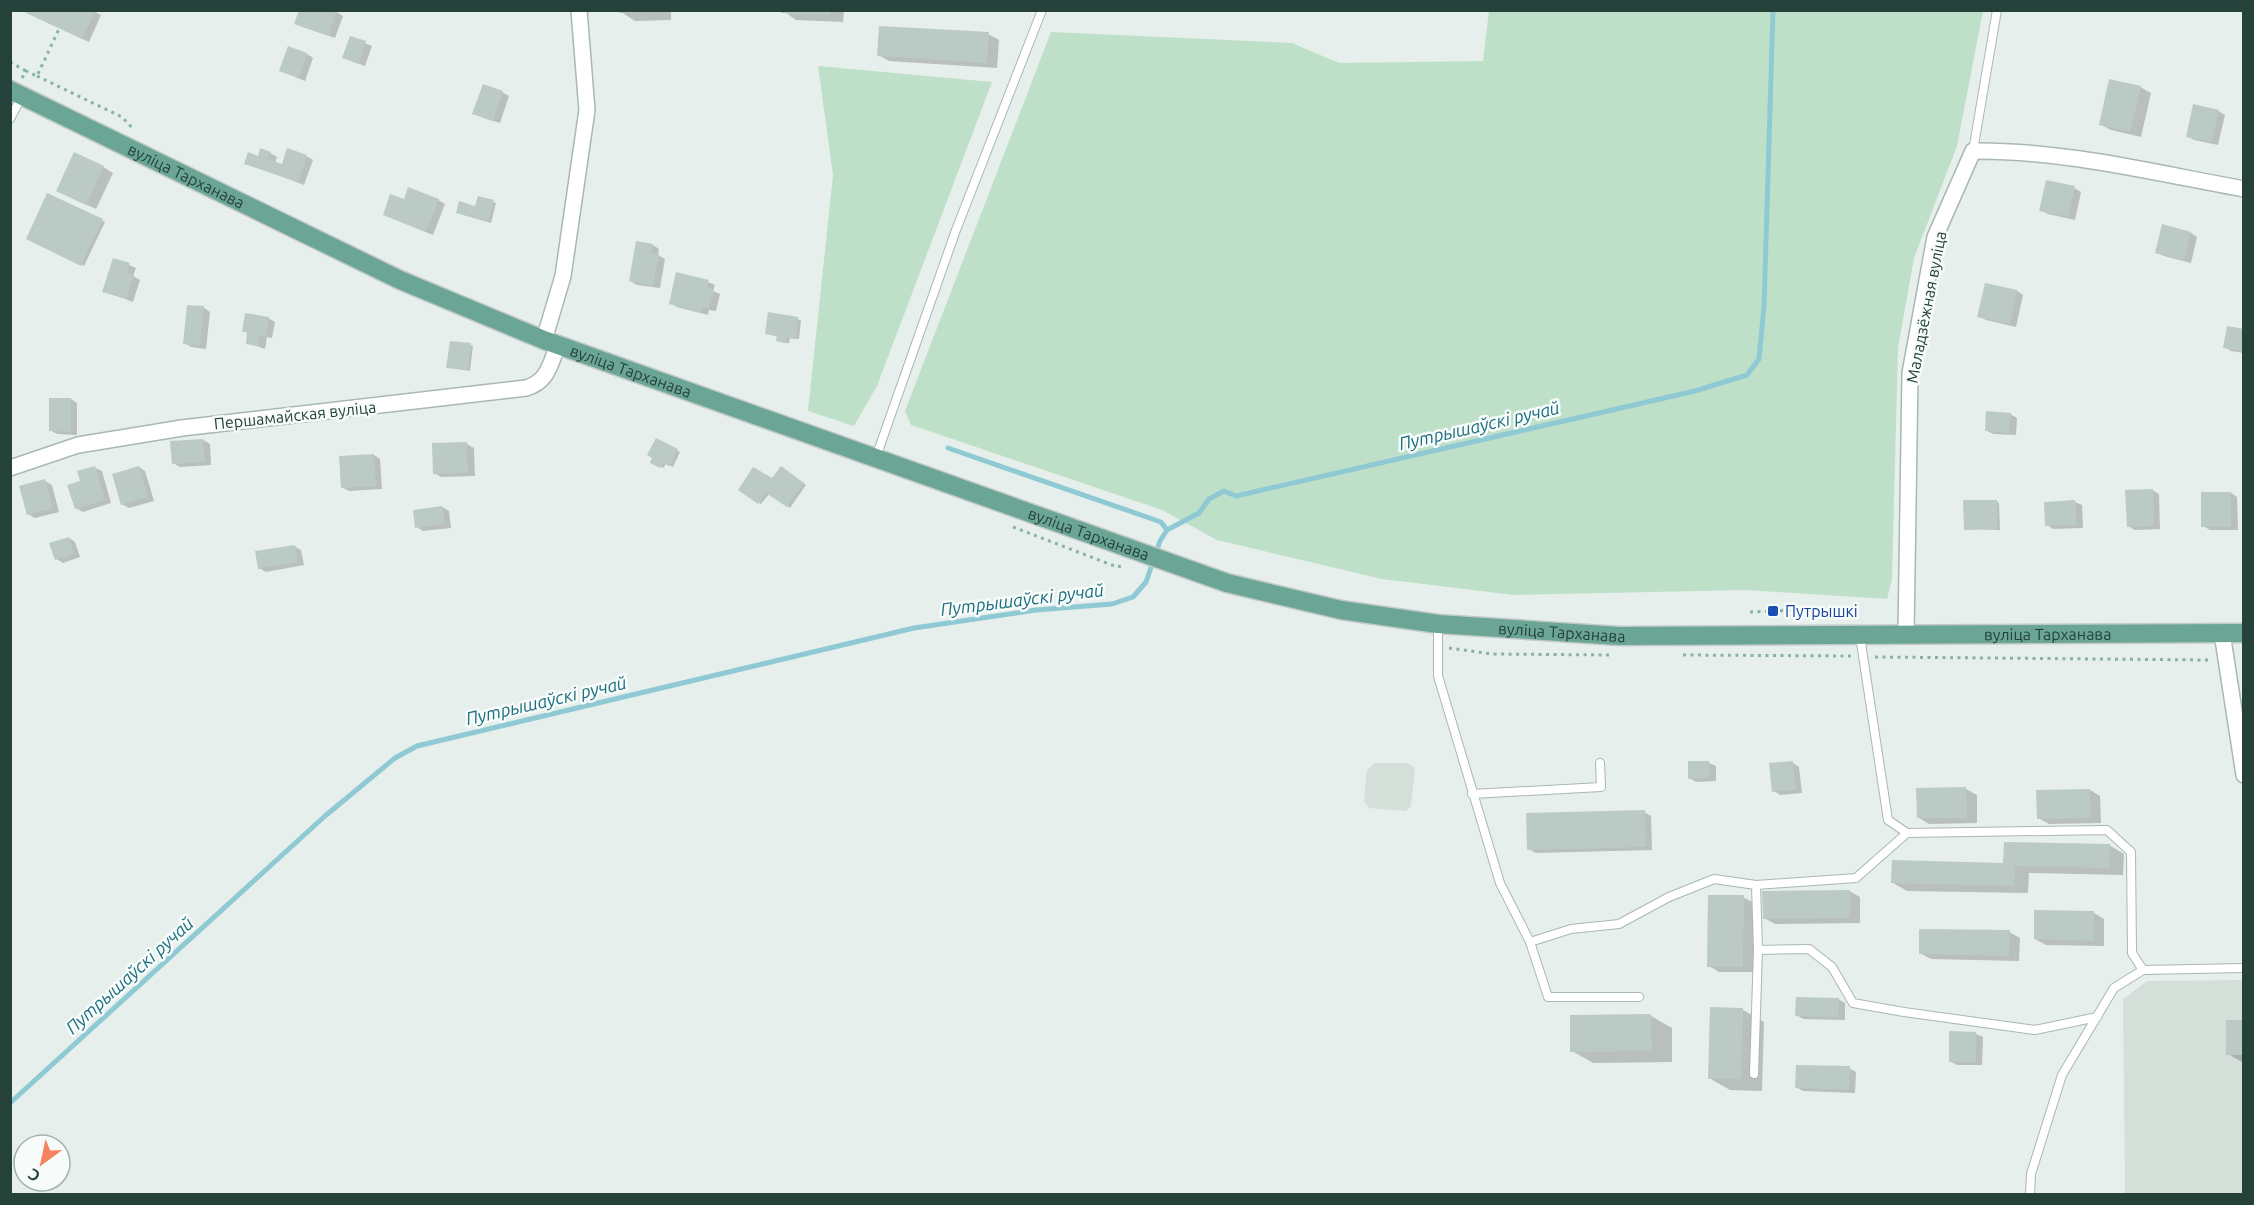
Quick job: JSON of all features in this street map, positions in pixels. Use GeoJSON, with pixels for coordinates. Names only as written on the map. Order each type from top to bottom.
{"type":"FeatureCollection","features":[{"type":"Feature","properties":{"kind":"main road","name":"вуліца Тарханава"},"geometry":{"type":"LineString","coordinates":[[16,93],[400,280],[551,342],[1227,583],[1341,610],[1438,624],[1619,636],[2244,633]]}},
{"type":"Feature","properties":{"kind":"street","name":"Першамайская вуліца"},"geometry":{"type":"LineString","coordinates":[[10,468],[78,445],[182,428],[537,385],[546,374],[587,110],[579,10]]}},
{"type":"Feature","properties":{"kind":"street"},"geometry":{"type":"LineString","coordinates":[[1973,151],[2017,150],[2244,189]]}},
{"type":"Feature","properties":{"kind":"street","name":"Маладзёжная вуліца"},"geometry":{"type":"LineString","coordinates":[[1906,635],[1910,373],[1935,237],[1973,151]]}},
{"type":"Feature","properties":{"kind":"street"},"geometry":{"type":"LineString","coordinates":[[2222,633],[2244,775]]}},
{"type":"Feature","properties":{"kind":"lane"},"geometry":{"type":"LineString","coordinates":[[876,459],[956,230],[1042,10]]}},
{"type":"Feature","properties":{"kind":"lane"},"geometry":{"type":"LineString","coordinates":[[1973,151],[1997,10]]}},
{"type":"Feature","properties":{"kind":"lane"},"geometry":{"type":"LineString","coordinates":[[10,119],[16,93]]}},
{"type":"Feature","properties":{"kind":"lane"},"geometry":{"type":"LineString","coordinates":[[1438,624],[1438,676],[1472,794],[1500,883],[1530,942],[1548,997],[1639,997]]}},
{"type":"Feature","properties":{"kind":"lane"},"geometry":{"type":"LineString","coordinates":[[1859,635],[1888,820],[1907,833],[2107,830],[2131,852],[2132,953],[2144,970]]}},
{"type":"Feature","properties":{"kind":"lane"},"geometry":{"type":"LineString","coordinates":[[1472,794],[1601,787],[1600,763]]}},
{"type":"Feature","properties":{"kind":"lane"},"geometry":{"type":"LineString","coordinates":[[1530,942],[1571,928],[1619,924],[1669,897],[1714,879],[1756,885],[1856,878],[1907,833]]}},
{"type":"Feature","properties":{"kind":"lane"},"geometry":{"type":"LineString","coordinates":[[1754,1074],[1758,950],[1756,885]]}},
{"type":"Feature","properties":{"kind":"lane"},"geometry":{"type":"LineString","coordinates":[[1758,950],[1809,949],[1832,967],[1853,1003],[2035,1030],[2097,1017]]}},
{"type":"Feature","properties":{"kind":"lane"},"geometry":{"type":"LineString","coordinates":[[2030,1194],[2031,1174],[2062,1075],[2114,988],[2144,970],[2244,968]]}},
{"type":"Feature","properties":{"kind":"path"},"geometry":{"type":"LineString","coordinates":[[38,74],[59,29]]}},
{"type":"Feature","properties":{"kind":"path"},"geometry":{"type":"LineString","coordinates":[[10,62],[26,71]]}},
{"type":"Feature","properties":{"kind":"path"},"geometry":{"type":"LineString","coordinates":[[1438,647],[1492,654],[1621,655]]}},
{"type":"Feature","properties":{"kind":"path"},"geometry":{"type":"LineString","coordinates":[[1679,655],[2226,660]]}},
{"type":"Feature","properties":{"kind":"shaded area"},"geometry":{"type":"Polygon","coordinates":[[[1375,763],[1407,763],[1415,768],[1411,806],[1406,811],[1369,808],[1364,801],[1367,770],[1375,763]]]}},
{"type":"Feature","properties":{"kind":"shaded area"},"geometry":{"type":"Polygon","coordinates":[[[2243,980],[2243,1194],[2125,1194],[2123,999],[2147,981],[2243,980]]]}},
{"type":"Feature","properties":{"kind":"green space"},"geometry":{"type":"Polygon","coordinates":[[[1489,11],[1983,11],[1957,146],[1914,258],[1898,348],[1892,579],[1887,599],[1745,590],[1514,595],[1382,579],[1217,540],[1162,510],[911,425],[905,411],[1051,32],[1292,43],[1339,63],[1483,61],[1489,11]]]}},
{"type":"Feature","properties":{"kind":"green space"},"geometry":{"type":"Polygon","coordinates":[[[818,66],[992,82],[877,386],[854,426],[808,411],[833,175],[818,66]]]}},
{"type":"Feature","properties":{"kind":"building"},"geometry":{"type":"Polygon","coordinates":[[[28,10],[96,10],[82,39],[26,13],[28,10]]]}},
{"type":"Feature","properties":{"kind":"building"},"geometry":{"type":"Polygon","coordinates":[[[299,10],[337,10],[329,36],[294,24],[299,10]]]}},
{"type":"Feature","properties":{"kind":"building"},"geometry":{"type":"Polygon","coordinates":[[[619,10],[660,10],[660,12],[619,13],[619,10]]]}},
{"type":"Feature","properties":{"kind":"building"},"geometry":{"type":"Polygon","coordinates":[[[781,10],[830,10],[830,15],[781,13],[781,10]]]}},
{"type":"Feature","properties":{"kind":"building"},"geometry":{"type":"Polygon","coordinates":[[[879,26],[989,32],[987,63],[877,56],[879,26]]]}},
{"type":"Feature","properties":{"kind":"building"},"geometry":{"type":"Polygon","coordinates":[[[350,36],[366,41],[359,64],[342,58],[350,36]]]}},
{"type":"Feature","properties":{"kind":"building"},"geometry":{"type":"Polygon","coordinates":[[[288,46],[307,53],[299,78],[279,71],[288,46]]]}},
{"type":"Feature","properties":{"kind":"building"},"geometry":{"type":"Polygon","coordinates":[[[2109,79],[2141,86],[2130,132],[2099,125],[2109,79]]]}},
{"type":"Feature","properties":{"kind":"building"},"geometry":{"type":"Polygon","coordinates":[[[483,84],[503,91],[493,121],[472,114],[483,84]]]}},
{"type":"Feature","properties":{"kind":"building"},"geometry":{"type":"Polygon","coordinates":[[[2193,104],[2219,110],[2212,142],[2186,137],[2193,104]]]}},
{"type":"Feature","properties":{"kind":"building"},"geometry":{"type":"Polygon","coordinates":[[[260,148],[271,152],[268,159],[282,164],[287,148],[307,155],[298,182],[244,164],[248,152],[258,156],[260,148]]]}},
{"type":"Feature","properties":{"kind":"building"},"geometry":{"type":"Polygon","coordinates":[[[74,152],[104,166],[86,205],[56,191],[74,152]]]}},
{"type":"Feature","properties":{"kind":"building"},"geometry":{"type":"Polygon","coordinates":[[[2046,180],[2075,186],[2068,217],[2039,211],[2046,180]]]}},
{"type":"Feature","properties":{"kind":"building"},"geometry":{"type":"Polygon","coordinates":[[[408,187],[439,199],[426,232],[383,215],[390,194],[404,199],[408,187]]]}},
{"type":"Feature","properties":{"kind":"building"},"geometry":{"type":"Polygon","coordinates":[[[47,193],[103,219],[81,266],[26,239],[47,193]]]}},
{"type":"Feature","properties":{"kind":"building"},"geometry":{"type":"Polygon","coordinates":[[[478,196],[494,200],[488,222],[456,213],[459,201],[475,206],[478,196]]]}},
{"type":"Feature","properties":{"kind":"building"},"geometry":{"type":"Polygon","coordinates":[[[2162,224],[2191,232],[2184,260],[2155,253],[2162,224]]]}},
{"type":"Feature","properties":{"kind":"building"},"geometry":{"type":"Polygon","coordinates":[[[636,241],[653,244],[651,253],[659,254],[653,286],[629,281],[636,241]]]}},
{"type":"Feature","properties":{"kind":"building"},"geometry":{"type":"Polygon","coordinates":[[[113,258],[130,263],[127,273],[134,275],[126,299],[102,292],[113,258]]]}},
{"type":"Feature","properties":{"kind":"building"},"geometry":{"type":"Polygon","coordinates":[[[676,272],[709,280],[707,288],[714,289],[709,309],[702,307],[701,312],[669,304],[676,272]]]}},
{"type":"Feature","properties":{"kind":"building"},"geometry":{"type":"Polygon","coordinates":[[[1985,283],[2017,290],[2010,324],[1977,317],[1985,283]]]}},
{"type":"Feature","properties":{"kind":"building"},"geometry":{"type":"Polygon","coordinates":[[[187,305],[204,306],[200,346],[183,344],[187,305]]]}},
{"type":"Feature","properties":{"kind":"building"},"geometry":{"type":"Polygon","coordinates":[[[768,312],[798,317],[796,339],[787,338],[786,343],[776,341],[777,336],[765,334],[768,312]]]}},
{"type":"Feature","properties":{"kind":"building"},"geometry":{"type":"Polygon","coordinates":[[[245,313],[269,317],[266,335],[260,335],[258,346],[246,344],[247,332],[242,332],[245,313]]]}},
{"type":"Feature","properties":{"kind":"building"},"geometry":{"type":"Polygon","coordinates":[[[2227,326],[2244,329],[2244,351],[2223,348],[2227,326]]]}},
{"type":"Feature","properties":{"kind":"building"},"geometry":{"type":"Polygon","coordinates":[[[450,341],[471,343],[468,370],[446,368],[450,341]]]}},
{"type":"Feature","properties":{"kind":"building"},"geometry":{"type":"Polygon","coordinates":[[[49,398],[71,398],[71,432],[49,431],[49,398]]]}},
{"type":"Feature","properties":{"kind":"building"},"geometry":{"type":"Polygon","coordinates":[[[1986,411],[2011,413],[2009,433],[1985,431],[1986,411]]]}},
{"type":"Feature","properties":{"kind":"building"},"geometry":{"type":"Polygon","coordinates":[[[656,438],[678,449],[669,466],[663,463],[660,468],[650,463],[652,458],[647,455],[656,438]]]}},
{"type":"Feature","properties":{"kind":"building"},"geometry":{"type":"Polygon","coordinates":[[[203,439],[205,462],[172,464],[170,441],[203,439]]]}},
{"type":"Feature","properties":{"kind":"building"},"geometry":{"type":"Polygon","coordinates":[[[467,442],[468,473],[433,474],[432,443],[467,442]]]}},
{"type":"Feature","properties":{"kind":"building"},"geometry":{"type":"Polygon","coordinates":[[[374,454],[376,486],[341,488],[339,456],[374,454]]]}},
{"type":"Feature","properties":{"kind":"building"},"geometry":{"type":"Polygon","coordinates":[[[95,466],[105,500],[75,509],[67,485],[80,481],[77,471],[95,466]]]}},
{"type":"Feature","properties":{"kind":"building"},"geometry":{"type":"Polygon","coordinates":[[[139,466],[148,497],[121,505],[112,474],[139,466]]]}},
{"type":"Feature","properties":{"kind":"building"},"geometry":{"type":"Polygon","coordinates":[[[781,466],[804,483],[787,507],[766,493],[758,504],[738,490],[753,467],[772,478],[781,466]]]}},
{"type":"Feature","properties":{"kind":"building"},"geometry":{"type":"Polygon","coordinates":[[[45,479],[53,508],[27,515],[19,486],[45,479]]]}},
{"type":"Feature","properties":{"kind":"building"},"geometry":{"type":"Polygon","coordinates":[[[2153,489],[2154,526],[2127,527],[2125,490],[2153,489]]]}},
{"type":"Feature","properties":{"kind":"building"},"geometry":{"type":"Polygon","coordinates":[[[2201,492],[2231,492],[2231,527],[2201,527],[2201,492]]]}},
{"type":"Feature","properties":{"kind":"building"},"geometry":{"type":"Polygon","coordinates":[[[1963,500],[1997,500],[1997,529],[1964,530],[1963,500]]]}},
{"type":"Feature","properties":{"kind":"building"},"geometry":{"type":"Polygon","coordinates":[[[2075,500],[2077,525],[2045,526],[2044,502],[2075,500]]]}},
{"type":"Feature","properties":{"kind":"building"},"geometry":{"type":"Polygon","coordinates":[[[442,506],[445,524],[415,528],[413,510],[442,506]]]}},
{"type":"Feature","properties":{"kind":"building"},"geometry":{"type":"Polygon","coordinates":[[[69,537],[74,554],[55,560],[49,543],[69,537]]]}},
{"type":"Feature","properties":{"kind":"building"},"geometry":{"type":"Polygon","coordinates":[[[295,545],[298,562],[258,569],[255,551],[295,545]]]}},
{"type":"Feature","properties":{"kind":"building"},"geometry":{"type":"Polygon","coordinates":[[[1688,761],[1709,761],[1710,778],[1688,779],[1688,761]]]}},
{"type":"Feature","properties":{"kind":"building"},"geometry":{"type":"Polygon","coordinates":[[[1793,761],[1796,790],[1772,792],[1769,763],[1793,761]]]}},
{"type":"Feature","properties":{"kind":"building"},"geometry":{"type":"Polygon","coordinates":[[[1966,787],[1967,818],[1917,818],[1916,788],[1966,787]]]}},
{"type":"Feature","properties":{"kind":"building"},"geometry":{"type":"Polygon","coordinates":[[[2090,789],[2090,818],[2037,819],[2036,790],[2090,789]]]}},
{"type":"Feature","properties":{"kind":"building"},"geometry":{"type":"Polygon","coordinates":[[[1645,810],[1646,847],[1527,850],[1526,813],[1645,810]]]}},
{"type":"Feature","properties":{"kind":"building"},"geometry":{"type":"Polygon","coordinates":[[[2004,842],[2110,844],[2109,868],[2015,866],[2014,886],[1891,883],[1892,860],[2003,863],[2004,842]]]}},
{"type":"Feature","properties":{"kind":"building"},"geometry":{"type":"Polygon","coordinates":[[[1850,890],[1850,918],[1763,919],[1762,891],[1850,890]]]}},
{"type":"Feature","properties":{"kind":"building"},"geometry":{"type":"Polygon","coordinates":[[[1708,895],[1744,895],[1743,967],[1707,967],[1708,895]]]}},
{"type":"Feature","properties":{"kind":"building"},"geometry":{"type":"Polygon","coordinates":[[[2034,910],[2094,911],[2094,941],[2034,939],[2034,910]]]}},
{"type":"Feature","properties":{"kind":"building"},"geometry":{"type":"Polygon","coordinates":[[[1919,929],[2010,930],[2009,956],[1919,954],[1919,929]]]}},
{"type":"Feature","properties":{"kind":"building"},"geometry":{"type":"Polygon","coordinates":[[[1796,997],[1839,998],[1838,1017],[1795,1016],[1796,997]]]}},
{"type":"Feature","properties":{"kind":"building"},"geometry":{"type":"Polygon","coordinates":[[[1710,1007],[1743,1008],[1741,1079],[1708,1079],[1710,1007]]]}},
{"type":"Feature","properties":{"kind":"building"},"geometry":{"type":"Polygon","coordinates":[[[1651,1014],[1652,1051],[1570,1052],[1570,1015],[1651,1014]]]}},
{"type":"Feature","properties":{"kind":"building"},"geometry":{"type":"Polygon","coordinates":[[[2226,1020],[2244,1020],[2244,1055],[2226,1055],[2226,1020]]]}},
{"type":"Feature","properties":{"kind":"building"},"geometry":{"type":"Polygon","coordinates":[[[1949,1031],[1976,1032],[1976,1062],[1949,1062],[1949,1031]]]}},
{"type":"Feature","properties":{"kind":"building"},"geometry":{"type":"Polygon","coordinates":[[[1796,1065],[1850,1066],[1849,1090],[1795,1088],[1796,1065]]]}},
{"type":"Feature","properties":{"kind":"waterway","name":"Путрышаўскі ручай"},"geometry":{"type":"LineString","coordinates":[[10,1103],[325,816],[395,758],[417,746],[914,628],[1036,610],[1112,604],[1133,597],[1146,582],[1160,541],[1167,530],[1199,513],[1209,499],[1224,491],[1236,496],[1695,391],[1747,375],[1759,359],[1764,307],[1773,10]]}},
{"type":"Feature","properties":{"kind":"waterway"},"geometry":{"type":"LineString","coordinates":[[948,448],[1161,522],[1167,530]]}},
{"type":"Feature","properties":{"kind":"place","name":"Путрышкі"},"geometry":{"type":"Point","coordinates":[1773,611]}}]}
